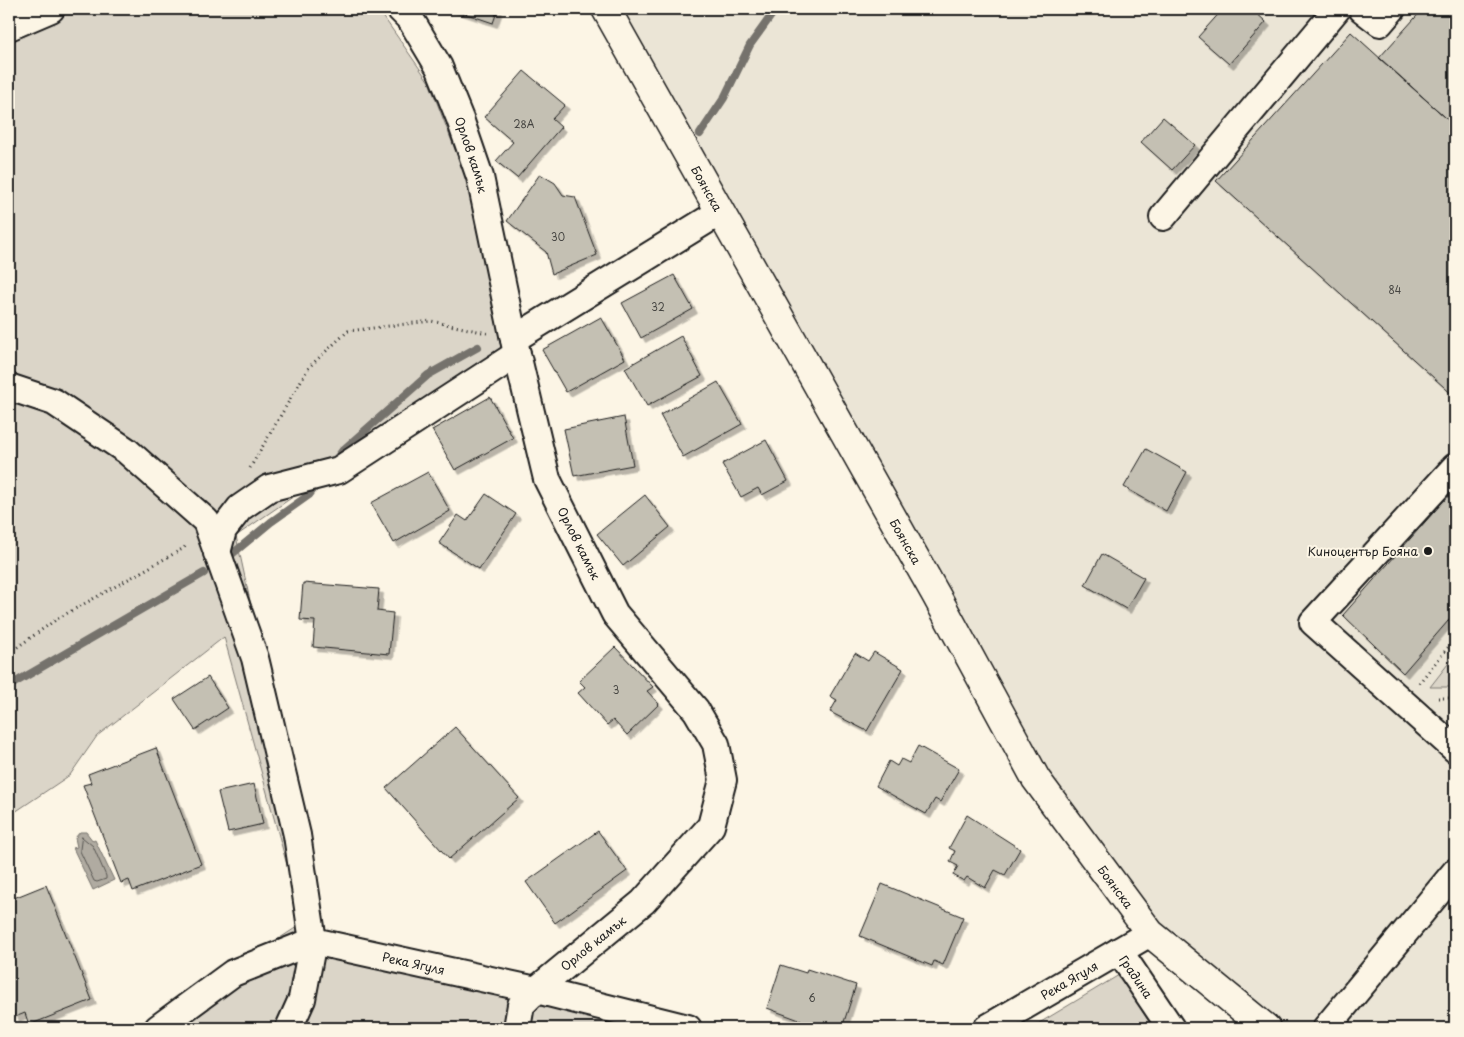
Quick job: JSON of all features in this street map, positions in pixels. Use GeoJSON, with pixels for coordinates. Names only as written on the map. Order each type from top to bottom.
{"type":"FeatureCollection","features":[{"type":"Feature","properties":{"kind":"main road","name":"Боянска"},"geometry":{"type":"LineString","coordinates":[[606,9],[936,595],[1036,779],[1150,933],[1266,1028]]}},
{"type":"Feature","properties":{"kind":"street"},"geometry":{"type":"LineString","coordinates":[[9,27],[51,9]]}},
{"type":"Feature","properties":{"kind":"street","name":"Орлов камък"},"geometry":{"type":"LineString","coordinates":[[400,9],[411,20],[438,66],[480,177],[515,346],[547,479],[616,614],[696,710],[716,744],[723,780],[711,826],[644,902],[536,990],[522,1005],[517,1028]]}},
{"type":"Feature","properties":{"kind":"street"},"geometry":{"type":"LineString","coordinates":[[1163,217],[1337,9]]}},
{"type":"Feature","properties":{"kind":"street"},"geometry":{"type":"LineString","coordinates":[[1362,9],[1380,23],[1392,9]]}},
{"type":"Feature","properties":{"kind":"street"},"geometry":{"type":"LineString","coordinates":[[218,553],[223,530],[240,508],[269,488],[339,470],[515,346],[720,212]]}},
{"type":"Feature","properties":{"kind":"street"},"geometry":{"type":"LineString","coordinates":[[9,387],[54,402],[62,407],[127,452],[206,521],[258,667],[297,836],[313,941],[302,999],[289,1028]]}},
{"type":"Feature","properties":{"kind":"street"},"geometry":{"type":"LineString","coordinates":[[1455,467],[1312,622],[1455,749]]}},
{"type":"Feature","properties":{"kind":"street"},"geometry":{"type":"LineString","coordinates":[[1326,1028],[1455,872]]}},
{"type":"Feature","properties":{"kind":"street","name":"Река Ягуля"},"geometry":{"type":"LineString","coordinates":[[987,1028],[1150,933]]}},
{"type":"Feature","properties":{"kind":"street"},"geometry":{"type":"LineString","coordinates":[[158,1028],[233,973],[313,941]]}},
{"type":"Feature","properties":{"kind":"street","name":"Река Ягуля"},"geometry":{"type":"LineString","coordinates":[[313,941],[536,990],[688,1028]]}},
{"type":"Feature","properties":{"kind":"street","name":"Градина"},"geometry":{"type":"LineString","coordinates":[[1119,951],[1171,1028]]}},
{"type":"Feature","properties":{"kind":"path"},"geometry":{"type":"LineString","coordinates":[[247,473],[309,367],[348,331],[431,321],[515,346]]}},
{"type":"Feature","properties":{"kind":"path"},"geometry":{"type":"LineString","coordinates":[[9,652],[57,619],[184,548],[206,521]]}},
{"type":"Feature","properties":{"kind":"path"},"geometry":{"type":"LineString","coordinates":[[1416,687],[1455,639]]}},
{"type":"Feature","properties":{"kind":"path"},"geometry":{"type":"LineString","coordinates":[[1428,698],[1455,698]]}},
{"type":"Feature","properties":{"kind":"shaded area"},"geometry":{"type":"Polygon","coordinates":[[[9,9],[378,9],[429,82],[471,191],[502,353],[236,536],[325,948],[645,1028],[142,1028],[303,923],[224,637],[97,736],[70,775],[9,816],[9,9]]]}},
{"type":"Feature","properties":{"kind":"shaded area"},"geometry":{"type":"Polygon","coordinates":[[[606,9],[1455,9],[1455,1028],[1266,1028],[1150,933],[1036,779],[606,9]]]}},
{"type":"Feature","properties":{"kind":"shaded area"},"geometry":{"type":"Polygon","coordinates":[[[1455,655],[1455,687],[1430,687],[1455,655]]]}},
{"type":"Feature","properties":{"kind":"shaded area"},"geometry":{"type":"Polygon","coordinates":[[[1119,975],[1153,1028],[1031,1028],[1119,975]]]}},
{"type":"Feature","properties":{"kind":"water"},"geometry":{"type":"Polygon","coordinates":[[[80,832],[86,832],[93,841],[95,840],[114,880],[93,890],[73,848],[77,847],[75,838],[80,832]]]}},
{"type":"Feature","properties":{"kind":"building"},"geometry":{"type":"Polygon","coordinates":[[[452,9],[498,9],[493,23],[452,9]]]}},
{"type":"Feature","properties":{"kind":"building"},"geometry":{"type":"Polygon","coordinates":[[[1223,9],[1252,9],[1266,22],[1229,64],[1198,37],[1223,9]]]}},
{"type":"Feature","properties":{"kind":"building"},"geometry":{"type":"Polygon","coordinates":[[[1423,9],[1455,9],[1455,126],[1379,58],[1423,9]]]}},
{"type":"Feature","properties":{"kind":"building"},"geometry":{"type":"Polygon","coordinates":[[[1351,32],[1455,126],[1455,397],[1216,181],[1351,32]]]}},
{"type":"Feature","properties":{"kind":"building"},"geometry":{"type":"Polygon","coordinates":[[[524,71],[565,105],[552,119],[561,127],[517,178],[496,161],[513,142],[484,117],[524,71]]]}},
{"type":"Feature","properties":{"kind":"building"},"geometry":{"type":"Polygon","coordinates":[[[1163,117],[1195,145],[1172,170],[1141,142],[1163,117]]]}},
{"type":"Feature","properties":{"kind":"building"},"geometry":{"type":"Polygon","coordinates":[[[540,174],[555,183],[563,195],[575,197],[597,255],[552,274],[546,252],[507,221],[540,174]]]}},
{"type":"Feature","properties":{"kind":"building"},"geometry":{"type":"Polygon","coordinates":[[[674,275],[693,309],[641,338],[622,303],[674,275]]]}},
{"type":"Feature","properties":{"kind":"building"},"geometry":{"type":"Polygon","coordinates":[[[601,317],[625,359],[566,392],[542,350],[601,317]]]}},
{"type":"Feature","properties":{"kind":"building"},"geometry":{"type":"Polygon","coordinates":[[[681,336],[702,376],[647,406],[625,368],[681,336]]]}},
{"type":"Feature","properties":{"kind":"building"},"geometry":{"type":"Polygon","coordinates":[[[718,382],[742,424],[683,457],[660,415],[718,382]]]}},
{"type":"Feature","properties":{"kind":"building"},"geometry":{"type":"Polygon","coordinates":[[[490,397],[513,438],[455,470],[432,430],[490,397]]]}},
{"type":"Feature","properties":{"kind":"building"},"geometry":{"type":"Polygon","coordinates":[[[624,417],[633,465],[574,476],[564,429],[624,417]]]}},
{"type":"Feature","properties":{"kind":"building"},"geometry":{"type":"Polygon","coordinates":[[[766,440],[788,481],[762,495],[758,488],[741,497],[722,464],[766,440]]]}},
{"type":"Feature","properties":{"kind":"building"},"geometry":{"type":"Polygon","coordinates":[[[1146,449],[1187,472],[1166,511],[1124,487],[1146,449]]]}},
{"type":"Feature","properties":{"kind":"building"},"geometry":{"type":"Polygon","coordinates":[[[428,472],[450,511],[394,543],[371,503],[428,472]]]}},
{"type":"Feature","properties":{"kind":"building","name":"Киноцентър Бояна"},"geometry":{"type":"Polygon","coordinates":[[[1455,488],[1455,613],[1403,673],[1343,615],[1455,488]]]}},
{"type":"Feature","properties":{"kind":"building"},"geometry":{"type":"Polygon","coordinates":[[[486,494],[516,514],[479,569],[439,543],[458,515],[467,521],[486,494]]]}},
{"type":"Feature","properties":{"kind":"building"},"geometry":{"type":"Polygon","coordinates":[[[645,495],[670,527],[623,566],[597,534],[645,495]]]}},
{"type":"Feature","properties":{"kind":"building"},"geometry":{"type":"Polygon","coordinates":[[[1102,554],[1144,578],[1126,609],[1085,585],[1102,554]]]}},
{"type":"Feature","properties":{"kind":"building"},"geometry":{"type":"Polygon","coordinates":[[[303,583],[379,589],[377,611],[393,613],[389,654],[313,647],[315,621],[300,620],[303,583]]]}},
{"type":"Feature","properties":{"kind":"building"},"geometry":{"type":"Polygon","coordinates":[[[615,647],[653,687],[647,691],[659,704],[627,735],[613,720],[607,725],[578,693],[585,687],[579,681],[615,647]]]}},
{"type":"Feature","properties":{"kind":"building"},"geometry":{"type":"Polygon","coordinates":[[[874,652],[903,669],[867,731],[830,712],[837,700],[830,696],[855,653],[868,661],[874,652]]]}},
{"type":"Feature","properties":{"kind":"building"},"geometry":{"type":"Polygon","coordinates":[[[208,677],[228,708],[195,730],[174,699],[208,677]]]}},
{"type":"Feature","properties":{"kind":"building"},"geometry":{"type":"Polygon","coordinates":[[[455,727],[519,798],[449,859],[386,788],[455,727]]]}},
{"type":"Feature","properties":{"kind":"building"},"geometry":{"type":"Polygon","coordinates":[[[918,746],[959,769],[940,802],[935,799],[926,814],[876,786],[889,761],[897,766],[901,759],[909,763],[918,746]]]}},
{"type":"Feature","properties":{"kind":"building"},"geometry":{"type":"Polygon","coordinates":[[[156,748],[201,864],[133,891],[129,880],[121,883],[83,785],[91,783],[88,774],[156,748]]]}},
{"type":"Feature","properties":{"kind":"building"},"geometry":{"type":"Polygon","coordinates":[[[254,784],[263,824],[228,832],[218,792],[254,784]]]}},
{"type":"Feature","properties":{"kind":"building"},"geometry":{"type":"Polygon","coordinates":[[[967,815],[1020,849],[1005,875],[995,870],[985,888],[967,877],[964,881],[953,875],[958,866],[950,862],[955,851],[949,848],[967,815]]]}},
{"type":"Feature","properties":{"kind":"building"},"geometry":{"type":"Polygon","coordinates":[[[598,831],[627,871],[555,923],[526,882],[598,831]]]}},
{"type":"Feature","properties":{"kind":"building"},"geometry":{"type":"Polygon","coordinates":[[[882,884],[963,917],[943,965],[934,961],[932,966],[860,936],[882,884]]]}},
{"type":"Feature","properties":{"kind":"building"},"geometry":{"type":"Polygon","coordinates":[[[46,885],[92,1000],[29,1025],[25,1013],[15,1017],[9,1002],[9,900],[46,885]]]}},
{"type":"Feature","properties":{"kind":"building"},"geometry":{"type":"Polygon","coordinates":[[[781,965],[806,973],[807,969],[856,985],[842,1028],[818,1027],[767,1008],[781,965]]]}},
{"type":"Feature","properties":{"kind":"waterway"},"geometry":{"type":"LineString","coordinates":[[700,134],[724,98],[750,45],[776,9]]}},
{"type":"Feature","properties":{"kind":"waterway"},"geometry":{"type":"LineString","coordinates":[[334,462],[343,450],[428,375],[478,347]]}},
{"type":"Feature","properties":{"kind":"waterway"},"geometry":{"type":"LineString","coordinates":[[231,555],[271,522],[309,495],[318,483]]}},
{"type":"Feature","properties":{"kind":"waterway"},"geometry":{"type":"LineString","coordinates":[[9,686],[204,573]]}},
{"type":"Feature","properties":{"kind":"place","name":"Киноцентър Бояна"},"geometry":{"type":"Point","coordinates":[1428,551]}}]}
